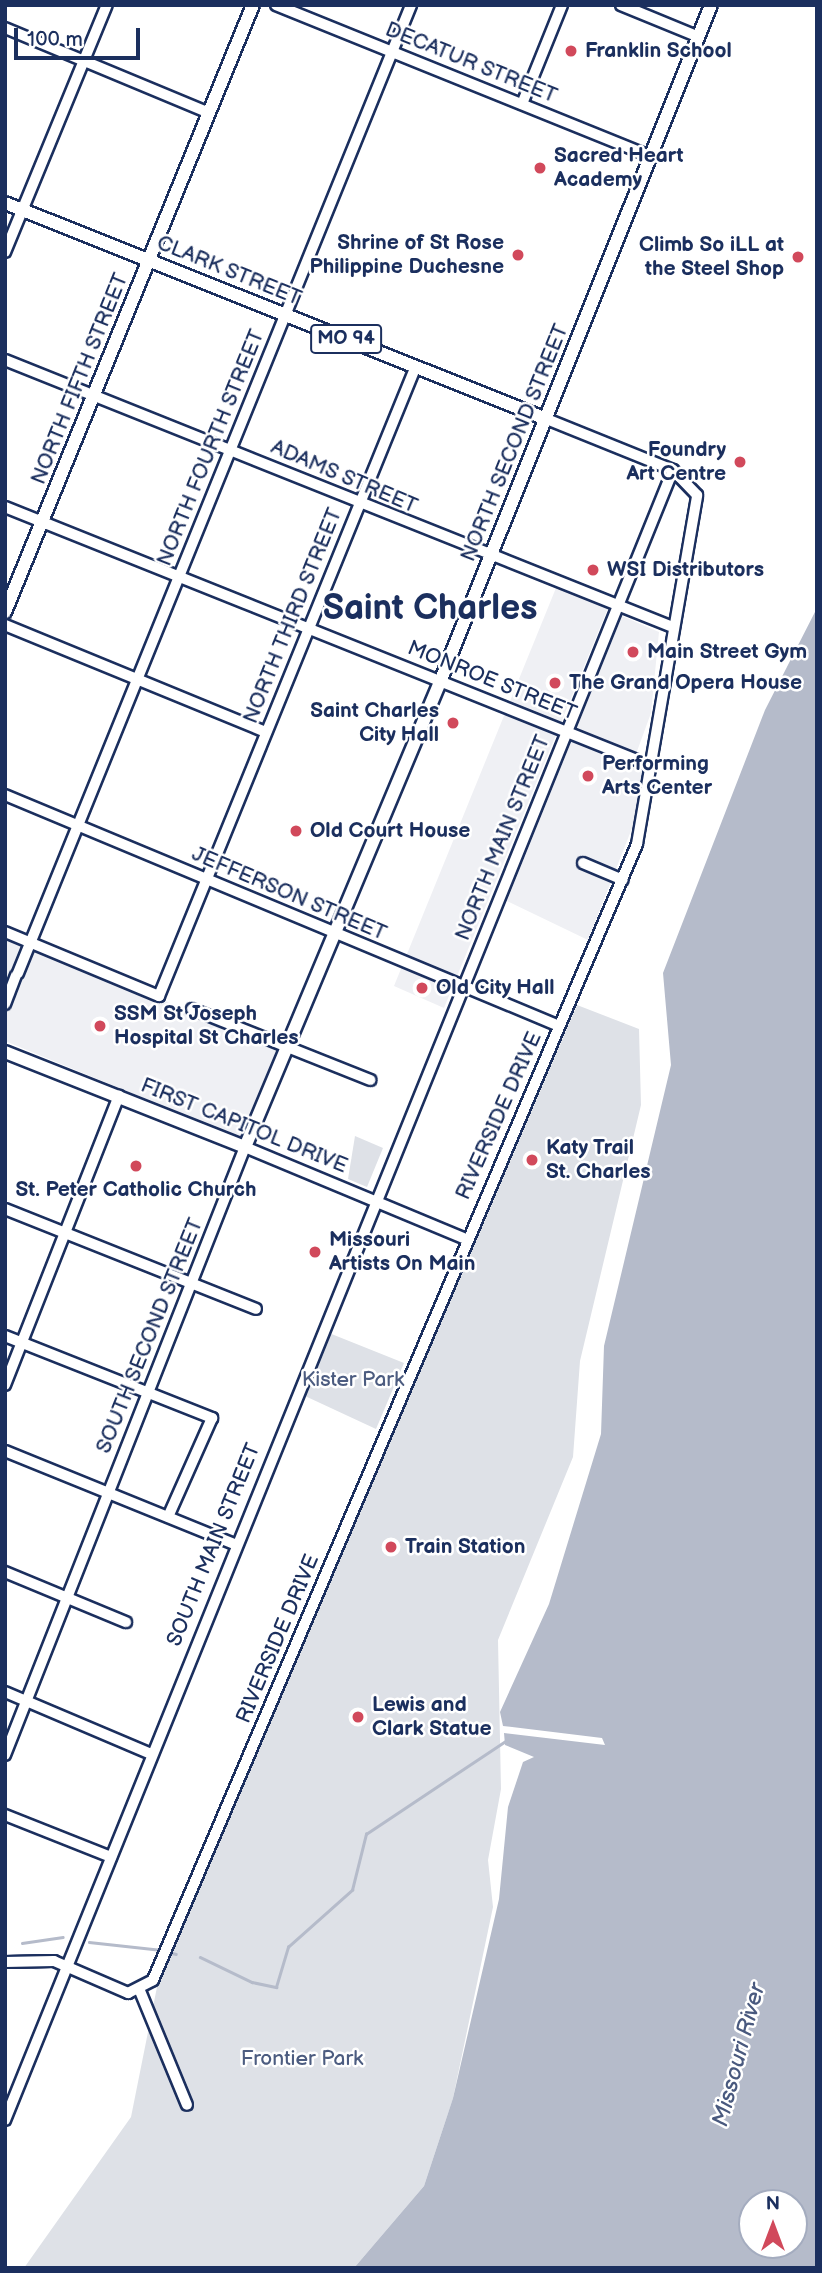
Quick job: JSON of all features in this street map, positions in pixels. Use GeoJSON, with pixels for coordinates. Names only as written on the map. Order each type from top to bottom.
{"type":"FeatureCollection","features":[{"type":"Feature","properties":{"kind":"main road","name":"NORTH FIFTH STREET"},"geometry":{"type":"LineString","coordinates":[[5,612],[253,5]]}},
{"type":"Feature","properties":{"kind":"main road","name":"NORTH SECOND STREET"},"geometry":{"type":"LineString","coordinates":[[333,932],[440,682],[712,5]]}},
{"type":"Feature","properties":{"kind":"main road","name":"CLARK STREET"},"geometry":{"type":"LineString","coordinates":[[5,203],[544,418]]}},
{"type":"Feature","properties":{"kind":"main road","name":"SOUTH SECOND STREET"},"geometry":{"type":"LineString","coordinates":[[244,1147],[333,932]]}},
{"type":"Feature","properties":{"kind":"main road","name":"FIRST CAPITOL DRIVE"},"geometry":{"type":"LineString","coordinates":[[5,1052],[244,1147]]}},
{"type":"Feature","properties":{"kind":"street"},"geometry":{"type":"LineString","coordinates":[[5,252],[107,5]]}},
{"type":"Feature","properties":{"kind":"street","name":"DECATUR STREET"},"geometry":{"type":"LineString","coordinates":[[276,5],[653,157]]}},
{"type":"Feature","properties":{"kind":"street","name":"NORTH FOURTH STREET"},"geometry":{"type":"LineString","coordinates":[[5,1003],[181,577],[411,5]]}},
{"type":"Feature","properties":{"kind":"street"},"geometry":{"type":"LineString","coordinates":[[522,104],[562,5]]}},
{"type":"Feature","properties":{"kind":"street"},"geometry":{"type":"LineString","coordinates":[[621,5],[699,37]]}},
{"type":"Feature","properties":{"kind":"street"},"geometry":{"type":"LineString","coordinates":[[5,29],[209,113]]}},
{"type":"Feature","properties":{"kind":"street","name":"ADAMS STREET"},"geometry":{"type":"LineString","coordinates":[[5,360],[490,558],[670,626]]}},
{"type":"Feature","properties":{"kind":"street","name":"NORTH THIRD STREET"},"geometry":{"type":"LineString","coordinates":[[30,942],[159,996],[416,366]]}},
{"type":"Feature","properties":{"kind":"street","name":"CLARK STREET"},"geometry":{"type":"LineString","coordinates":[[544,418],[673,470]]}},
{"type":"Feature","properties":{"kind":"street","name":"NORTH MAIN STREET"},"geometry":{"type":"LineString","coordinates":[[463,986],[673,470]]}},
{"type":"Feature","properties":{"kind":"street","name":"RIVERSIDE DRIVE"},"geometry":{"type":"LineString","coordinates":[[140,1991],[157,1971],[466,1239],[623,880],[643,825],[670,626],[698,505],[692,487],[673,470]]}},
{"type":"Feature","properties":{"kind":"street","name":"MONROE STREET"},"geometry":{"type":"LineString","coordinates":[[5,507],[652,766]]}},
{"type":"Feature","properties":{"kind":"street"},"geometry":{"type":"LineString","coordinates":[[5,625],[266,732]]}},
{"type":"Feature","properties":{"kind":"street","name":"JEFFERSON STREET"},"geometry":{"type":"LineString","coordinates":[[5,795],[559,1026]]}},
{"type":"Feature","properties":{"kind":"street"},"geometry":{"type":"LineString","coordinates":[[583,863],[623,880]]}},
{"type":"Feature","properties":{"kind":"street"},"geometry":{"type":"LineString","coordinates":[[5,932],[30,942]]}},
{"type":"Feature","properties":{"kind":"street","name":"SOUTH MAIN STREET"},"geometry":{"type":"LineString","coordinates":[[5,2120],[374,1200],[463,986]]}},
{"type":"Feature","properties":{"kind":"street"},"geometry":{"type":"LineString","coordinates":[[192,1009],[288,1045],[370,1080]]}},
{"type":"Feature","properties":{"kind":"street"},"geometry":{"type":"LineString","coordinates":[[5,1385],[119,1096]]}},
{"type":"Feature","properties":{"kind":"street","name":"FIRST CAPITOL DRIVE"},"geometry":{"type":"LineString","coordinates":[[244,1147],[466,1239]]}},
{"type":"Feature","properties":{"kind":"street","name":"SOUTH SECOND STREET"},"geometry":{"type":"LineString","coordinates":[[5,1755],[244,1147]]}},
{"type":"Feature","properties":{"kind":"street"},"geometry":{"type":"LineString","coordinates":[[5,1209],[256,1309]]}},
{"type":"Feature","properties":{"kind":"street"},"geometry":{"type":"LineString","coordinates":[[5,1336],[212,1418],[168,1517]]}},
{"type":"Feature","properties":{"kind":"street"},"geometry":{"type":"LineString","coordinates":[[5,1451],[236,1545]]}},
{"type":"Feature","properties":{"kind":"street"},"geometry":{"type":"LineString","coordinates":[[5,1572],[126,1622]]}},
{"type":"Feature","properties":{"kind":"street"},"geometry":{"type":"LineString","coordinates":[[5,1692],[26,1704],[152,1754]]}},
{"type":"Feature","properties":{"kind":"street"},"geometry":{"type":"LineString","coordinates":[[5,1815],[111,1857]]}},
{"type":"Feature","properties":{"kind":"street"},"geometry":{"type":"LineString","coordinates":[[5,1962],[42,1959],[66,1966],[122,1992],[140,1991],[187,2105]]}},
{"type":"Feature","properties":{"kind":"shaded area"},"geometry":{"type":"Polygon","coordinates":[[[556,588],[608,608],[444,1008],[394,986],[556,588]]]}},
{"type":"Feature","properties":{"kind":"shaded area"},"geometry":{"type":"Polygon","coordinates":[[[622,616],[659,632],[651,713],[632,765],[642,771],[636,818],[588,940],[507,901],[622,616]]]}},
{"type":"Feature","properties":{"kind":"shaded area"},"geometry":{"type":"Polygon","coordinates":[[[5,937],[278,1046],[241,1138],[5,1041],[5,937]]]}},
{"type":"Feature","properties":{"kind":"green space","name":"Frontier Park"},"geometry":{"type":"Polygon","coordinates":[[[577,1005],[639,1029],[641,1105],[580,1361],[573,1457],[498,1640],[501,1789],[488,1860],[493,1907],[453,2098],[424,2186],[354,2268],[24,2268],[131,2117],[157,1987],[577,1005]]]}},
{"type":"Feature","properties":{"kind":"green space"},"geometry":{"type":"Polygon","coordinates":[[[355,1136],[383,1148],[367,1187],[348,1179],[355,1136]]]}},
{"type":"Feature","properties":{"kind":"green space","name":"Kister Park"},"geometry":{"type":"Polygon","coordinates":[[[329,1333],[404,1363],[376,1429],[305,1396],[329,1333]]]}},
{"type":"Feature","properties":{"kind":"water","name":"Missouri River"},"geometry":{"type":"Polygon","coordinates":[[[817,608],[817,2268],[354,2268],[424,2186],[453,2098],[499,1899],[508,1807],[523,1762],[534,1757],[505,1745],[504,1733],[605,1745],[602,1738],[503,1726],[500,1712],[549,1604],[601,1434],[604,1346],[671,1065],[663,973],[765,710],[817,608]]]}},
{"type":"Feature","properties":{"kind":"waterway"},"geometry":{"type":"LineString","coordinates":[[200,1957],[252,1982],[276,1987],[288,1947],[352,1890],[366,1834],[507,1740]]}},
{"type":"Feature","properties":{"kind":"waterway"},"geometry":{"type":"LineString","coordinates":[[22,1943],[63,1937]]}},
{"type":"Feature","properties":{"kind":"waterway"},"geometry":{"type":"LineString","coordinates":[[89,1942],[162,1950]]}},
{"type":"Feature","properties":{"kind":"waterway"},"geometry":{"type":"LineString","coordinates":[[168,1952],[176,1954]]}},
{"type":"Feature","properties":{"kind":"place","name":"Franklin School"},"geometry":{"type":"Point","coordinates":[571,51]}},
{"type":"Feature","properties":{"kind":"place","name":"Sacred Heart Academy"},"geometry":{"type":"Point","coordinates":[540,168]}},
{"type":"Feature","properties":{"kind":"place","name":"Shrine of St Rose Philippine Duchesne"},"geometry":{"type":"Point","coordinates":[518,255]}},
{"type":"Feature","properties":{"kind":"place","name":"Climb So iLL at the Steel Shop"},"geometry":{"type":"Point","coordinates":[798,257]}},
{"type":"Feature","properties":{"kind":"place","name":"Foundry Art Centre"},"geometry":{"type":"Point","coordinates":[740,462]}},
{"type":"Feature","properties":{"kind":"place","name":"WSI Distributors"},"geometry":{"type":"Point","coordinates":[593,570]}},
{"type":"Feature","properties":{"kind":"place","name":"Main Street Gym"},"geometry":{"type":"Point","coordinates":[633,652]}},
{"type":"Feature","properties":{"kind":"place","name":"The Grand Opera House"},"geometry":{"type":"Point","coordinates":[555,683]}},
{"type":"Feature","properties":{"kind":"place","name":"Saint Charles City Hall"},"geometry":{"type":"Point","coordinates":[453,723]}},
{"type":"Feature","properties":{"kind":"place","name":"Performing Arts Center"},"geometry":{"type":"Point","coordinates":[588,776]}},
{"type":"Feature","properties":{"kind":"place","name":"Old Court House"},"geometry":{"type":"Point","coordinates":[296,831]}},
{"type":"Feature","properties":{"kind":"place","name":"Old City Hall"},"geometry":{"type":"Point","coordinates":[422,988]}},
{"type":"Feature","properties":{"kind":"place","name":"SSM St Joseph Hospital St Charles"},"geometry":{"type":"Point","coordinates":[100,1026]}},
{"type":"Feature","properties":{"kind":"place","name":"Katy Trail St. Charles"},"geometry":{"type":"Point","coordinates":[532,1160]}},
{"type":"Feature","properties":{"kind":"place","name":"St. Peter Catholic Church"},"geometry":{"type":"Point","coordinates":[136,1166]}},
{"type":"Feature","properties":{"kind":"place","name":"Missouri Artists On Main"},"geometry":{"type":"Point","coordinates":[315,1252]}},
{"type":"Feature","properties":{"kind":"place","name":"Train Station"},"geometry":{"type":"Point","coordinates":[391,1547]}},
{"type":"Feature","properties":{"kind":"place","name":"Lewis and Clark Statue"},"geometry":{"type":"Point","coordinates":[358,1717]}},
{"type":"Feature","properties":{"kind":"district","name":"Saint Charles"},"geometry":{"type":"Point","coordinates":[430,609]}}]}
